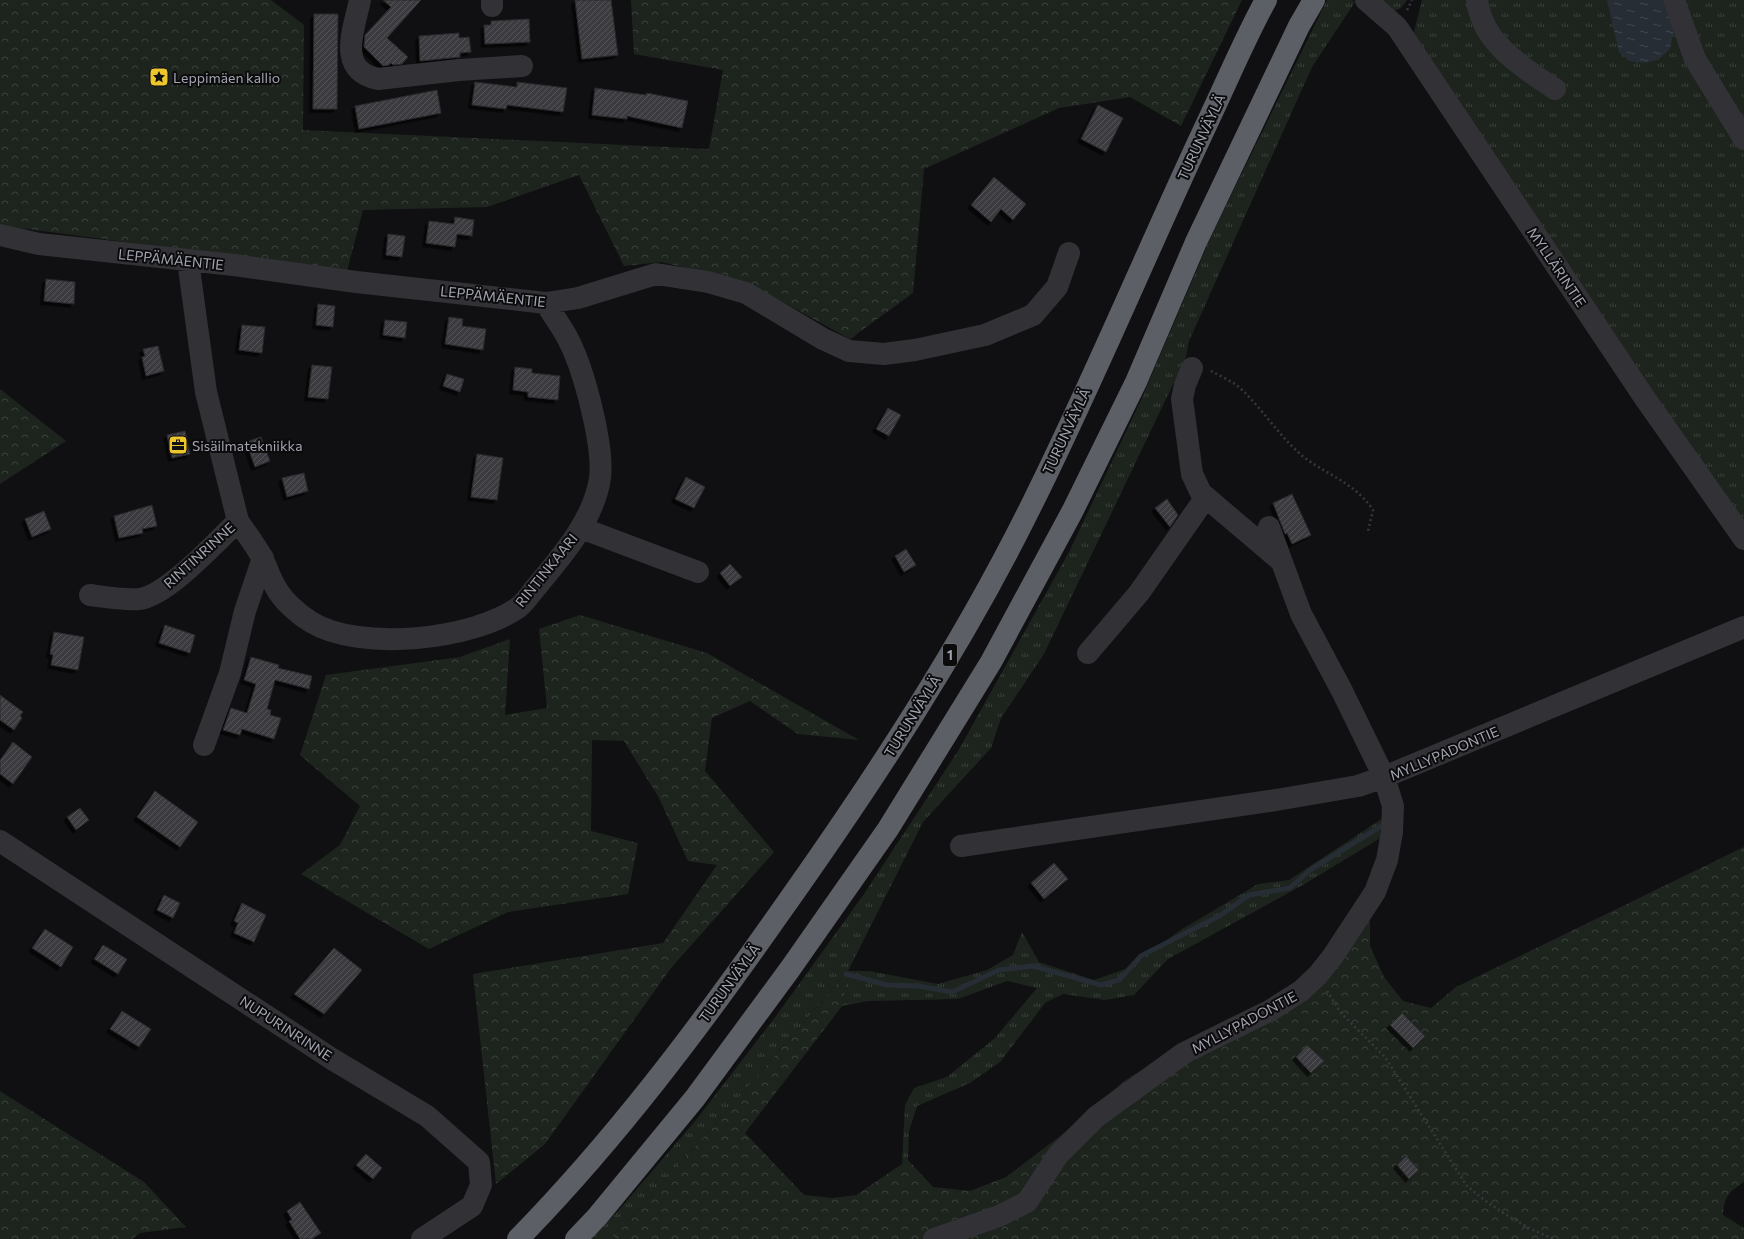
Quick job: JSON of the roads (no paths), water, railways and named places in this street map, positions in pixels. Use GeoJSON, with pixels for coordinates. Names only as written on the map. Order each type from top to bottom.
{"type":"FeatureCollection","features":[{"type":"Feature","properties":{"kind":"highway","name":"TURUNVÄYLÄ"},"geometry":{"type":"LineString","coordinates":[[518,1239],[560,1196],[661,1075],[741,968],[853,810],[953,650],[1032,505],[1159,226],[1266,0]]}},
{"type":"Feature","properties":{"kind":"highway"},"geometry":{"type":"LineString","coordinates":[[576,1239],[597,1217],[695,1098],[790,969],[888,829],[991,662],[1072,512],[1116,423],[1136,382],[1196,242],[1314,0]]}},
{"type":"Feature","properties":{"kind":"street"},"geometry":{"type":"LineString","coordinates":[[360,0],[351,44],[352,59],[358,71],[368,77],[378,79],[459,70],[522,66]]}},
{"type":"Feature","properties":{"kind":"street","name":"MYLLÄRINTIE"},"geometry":{"type":"LineString","coordinates":[[1366,0],[1397,28],[1644,397],[1744,539]]}},
{"type":"Feature","properties":{"kind":"street"},"geometry":{"type":"LineString","coordinates":[[1477,0],[1479,13],[1492,40],[1520,66],[1554,89]]}},
{"type":"Feature","properties":{"kind":"street"},"geometry":{"type":"LineString","coordinates":[[1674,0],[1695,59],[1744,140]]}},
{"type":"Feature","properties":{"kind":"street","name":"LEPPÄMÄENTIE"},"geometry":{"type":"LineString","coordinates":[[0,236],[38,244],[234,265],[356,282],[546,303],[578,298],[656,274],[664,275],[708,282],[746,293],[824,339],[849,351],[884,354],[915,350],[985,335],[1033,315],[1057,287],[1069,253]]}},
{"type":"Feature","properties":{"kind":"street","name":"RINTINRINNE"},"geometry":{"type":"LineString","coordinates":[[90,595],[140,599],[163,589],[238,521],[227,469],[206,392],[188,261]]}},
{"type":"Feature","properties":{"kind":"street","name":"RINTINKAARI"},"geometry":{"type":"LineString","coordinates":[[238,521],[263,558],[275,587],[291,606],[310,622],[327,630],[361,639],[388,640],[453,633],[488,623],[519,606],[568,547],[581,528],[590,510],[600,478],[600,450],[581,369],[569,341],[546,303]]}},
{"type":"Feature","properties":{"kind":"street"},"geometry":{"type":"LineString","coordinates":[[1192,368],[1185,385],[1182,399],[1192,474],[1201,493],[1281,561]]}},
{"type":"Feature","properties":{"kind":"street"},"geometry":{"type":"LineString","coordinates":[[1088,653],[1139,593],[1206,497]]}},
{"type":"Feature","properties":{"kind":"street"},"geometry":{"type":"LineString","coordinates":[[961,846],[1276,800],[1358,786],[1384,777],[1301,614],[1269,527]]}},
{"type":"Feature","properties":{"kind":"street"},"geometry":{"type":"LineString","coordinates":[[581,528],[698,572]]}},
{"type":"Feature","properties":{"kind":"street"},"geometry":{"type":"LineString","coordinates":[[204,745],[230,673],[245,611],[263,558]]}},
{"type":"Feature","properties":{"kind":"street","name":"MYLLYPADONTIE"},"geometry":{"type":"LineString","coordinates":[[934,1239],[998,1216],[1027,1202],[1058,1155],[1096,1117],[1184,1053],[1271,1010],[1301,991],[1318,975],[1333,956],[1375,892],[1387,860],[1392,832],[1393,806],[1384,777],[1744,627]]}},
{"type":"Feature","properties":{"kind":"street","name":"NUPURINRINNE"},"geometry":{"type":"LineString","coordinates":[[0,841],[332,1058],[427,1116],[479,1162],[481,1185],[472,1206],[422,1239]]}},
{"type":"Feature","properties":{"kind":"water"},"geometry":{"type":"Polygon","coordinates":[[[1607,0],[1662,0],[1674,29],[1670,49],[1658,60],[1643,63],[1629,61],[1619,52],[1607,0]]]}},
{"type":"Feature","properties":{"kind":"waterway"},"geometry":{"type":"LineString","coordinates":[[846,974],[887,985],[919,986],[952,992],[999,970],[1033,966],[1101,985],[1119,980],[1141,956],[1221,915],[1249,895],[1290,888],[1310,870],[1386,823]]}},
{"type":"Feature","properties":{"kind":"place","name":"Leppimäen kallio"},"geometry":{"type":"Point","coordinates":[159,77]}},
{"type":"Feature","properties":{"kind":"place","name":"Sisäilmatekniikka"},"geometry":{"type":"Point","coordinates":[178,445]}}]}
